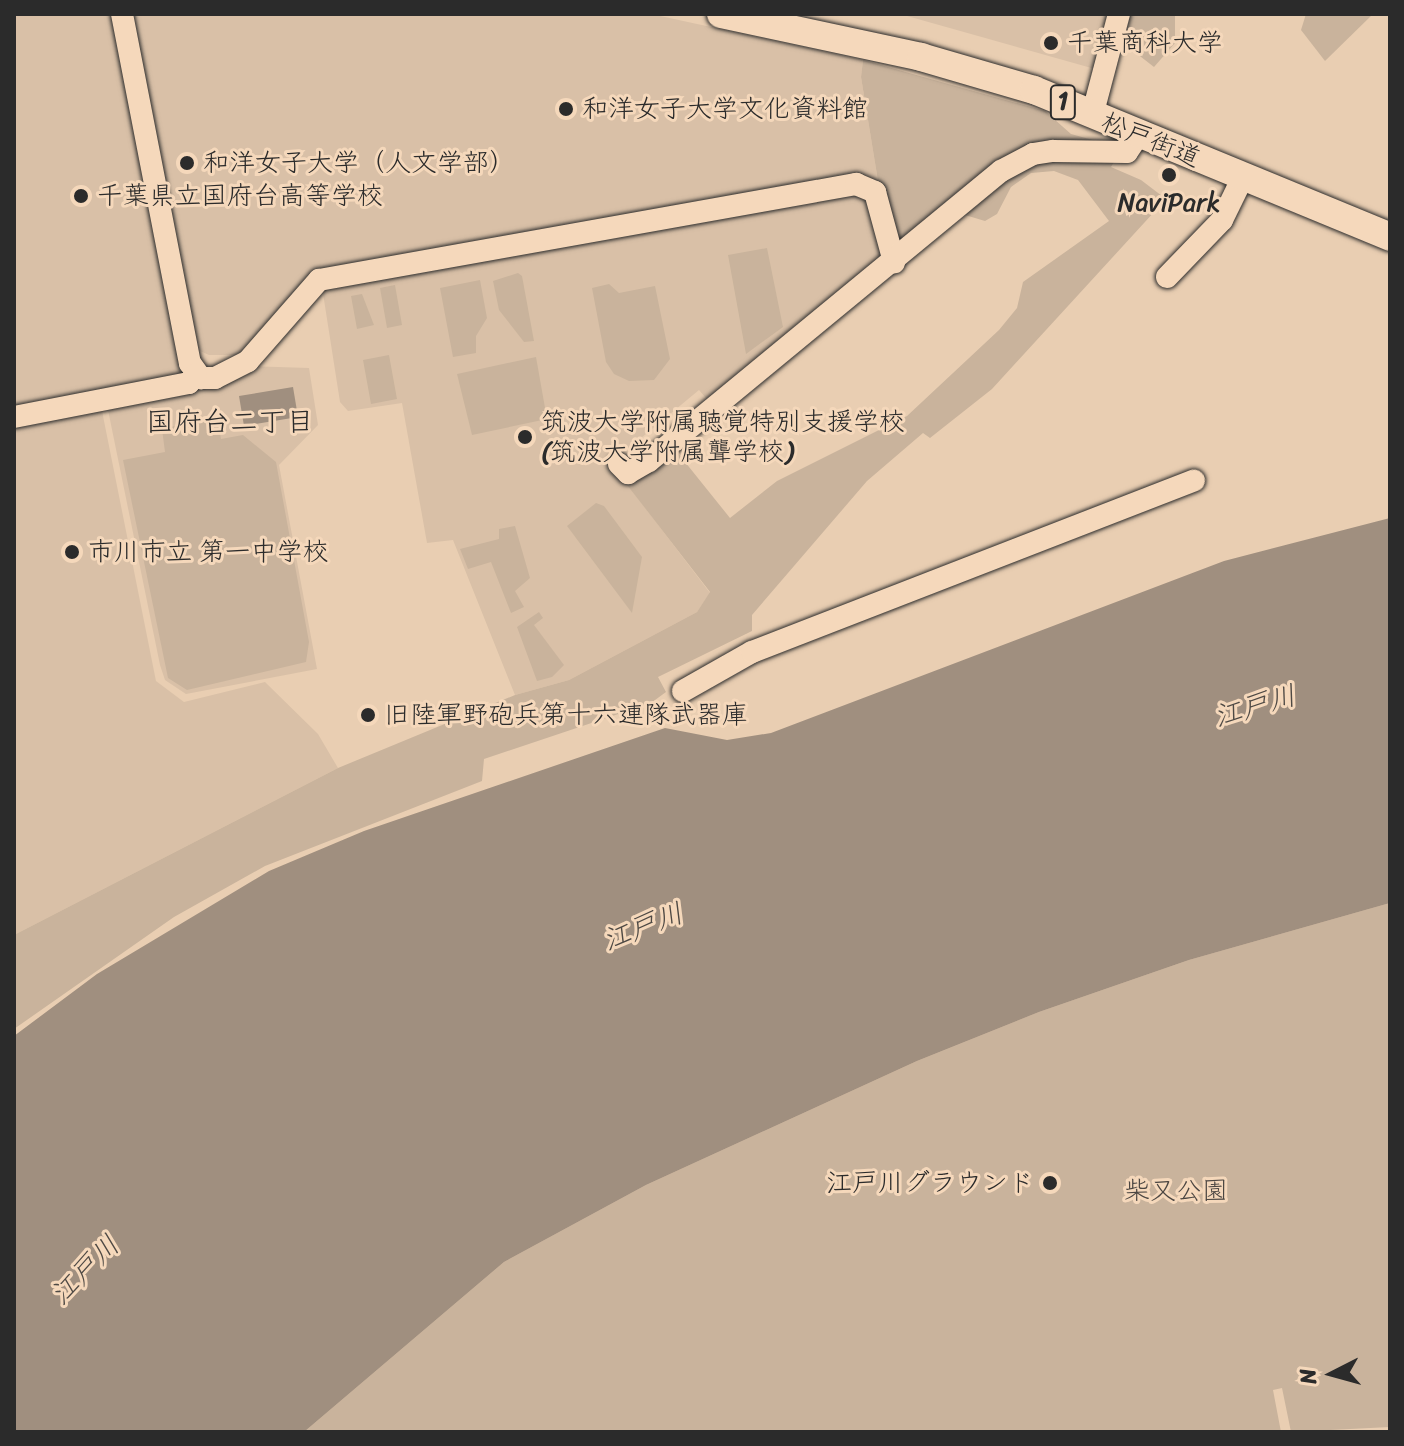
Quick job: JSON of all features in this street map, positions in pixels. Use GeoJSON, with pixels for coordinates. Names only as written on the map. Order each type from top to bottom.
{"type":"FeatureCollection","features":[{"type":"Feature","properties":{"kind":"main road","name":"松戸街道"},"geometry":{"type":"LineString","coordinates":[[721,14],[921,57],[1034,90],[1243,177],[1389,232]]}},
{"type":"Feature","properties":{"kind":"street"},"geometry":{"type":"LineString","coordinates":[[14,417],[189,383],[196,374],[122,14]]}},
{"type":"Feature","properties":{"kind":"street"},"geometry":{"type":"LineString","coordinates":[[1092,116],[1119,14]]}},
{"type":"Feature","properties":{"kind":"street"},"geometry":{"type":"LineString","coordinates":[[619,464],[628,473],[649,461],[1001,171],[1053,151],[1127,152],[1139,134]]}},
{"type":"Feature","properties":{"kind":"street"},"geometry":{"type":"LineString","coordinates":[[1167,277],[1222,220],[1243,177]]}},
{"type":"Feature","properties":{"kind":"street"},"geometry":{"type":"LineString","coordinates":[[196,374],[215,378],[248,361],[319,280],[856,184],[875,192],[894,262]]}},
{"type":"Feature","properties":{"kind":"street"},"geometry":{"type":"LineString","coordinates":[[683,691],[752,652],[1194,481]]}},
{"type":"Feature","properties":{"kind":"shaded area","name":"千葉県立国府台高等学校"},"geometry":{"type":"Polygon","coordinates":[[[14,14],[114,14],[183,377],[14,413],[14,14]]]}},
{"type":"Feature","properties":{"kind":"shaded area"},"geometry":{"type":"Polygon","coordinates":[[[127,14],[651,14],[863,60],[861,77],[878,181],[318,274],[245,355],[209,355],[191,347],[127,14]]]}},
{"type":"Feature","properties":{"kind":"shaded area","name":"千葉商科大学"},"geometry":{"type":"Polygon","coordinates":[[[900,14],[1111,14],[1095,69],[900,14]]]}},
{"type":"Feature","properties":{"kind":"shaded area","name":"筑波大学附属聴覚特別支援学校 (筑波大学附属聾学校)"},"geometry":{"type":"Polygon","coordinates":[[[857,189],[870,199],[886,262],[711,404],[699,390],[611,463],[710,593],[697,612],[569,680],[515,695],[453,540],[427,543],[402,403],[348,411],[340,402],[322,287],[857,189]]]}},
{"type":"Feature","properties":{"kind":"shaded area"},"geometry":{"type":"Polygon","coordinates":[[[248,366],[309,368],[318,425],[279,465],[317,669],[186,694],[165,680],[160,665],[107,405],[248,366]]]}},
{"type":"Feature","properties":{"kind":"shaded area","name":"市川市立 第一中学校"},"geometry":{"type":"Polygon","coordinates":[[[101,406],[156,681],[184,702],[265,682],[318,734],[338,768],[14,935],[14,424],[101,406]]]}},
{"type":"Feature","properties":{"kind":"green space"},"geometry":{"type":"Polygon","coordinates":[[[1125,14],[1175,14],[1175,43],[1154,67],[1118,39],[1125,14]]]}},
{"type":"Feature","properties":{"kind":"green space"},"geometry":{"type":"Polygon","coordinates":[[[1306,14],[1373,14],[1325,61],[1301,30],[1306,14]]]}},
{"type":"Feature","properties":{"kind":"green space"},"geometry":{"type":"Polygon","coordinates":[[[863,60],[1045,111],[1071,134],[1122,148],[1111,167],[1141,180],[1166,199],[992,389],[930,438],[923,433],[867,481],[752,615],[752,631],[658,677],[666,692],[651,703],[484,759],[482,781],[265,866],[174,917],[14,1029],[14,935],[338,768],[515,695],[569,680],[697,612],[710,592],[624,481],[673,447],[730,518],[777,481],[907,416],[999,330],[1017,308],[1023,282],[1109,221],[1078,180],[1054,171],[1031,173],[1011,187],[997,214],[985,221],[945,209],[900,247],[893,242],[878,181],[861,77],[863,60]]]}},
{"type":"Feature","properties":{"kind":"green space"},"geometry":{"type":"Polygon","coordinates":[[[767,248],[783,327],[746,354],[728,255],[767,248]]]}},
{"type":"Feature","properties":{"kind":"green space"},"geometry":{"type":"Polygon","coordinates":[[[518,273],[522,276],[534,341],[524,342],[499,310],[493,281],[518,273]]]}},
{"type":"Feature","properties":{"kind":"green space"},"geometry":{"type":"Polygon","coordinates":[[[480,280],[487,318],[476,336],[476,353],[453,357],[440,288],[480,280]]]}},
{"type":"Feature","properties":{"kind":"green space"},"geometry":{"type":"Polygon","coordinates":[[[609,284],[619,293],[655,286],[670,359],[654,380],[629,381],[614,374],[606,362],[592,288],[609,284]]]}},
{"type":"Feature","properties":{"kind":"green space"},"geometry":{"type":"Polygon","coordinates":[[[395,285],[402,325],[387,328],[380,288],[395,285]]]}},
{"type":"Feature","properties":{"kind":"green space"},"geometry":{"type":"Polygon","coordinates":[[[362,294],[374,325],[357,329],[351,296],[362,294]]]}},
{"type":"Feature","properties":{"kind":"green space"},"geometry":{"type":"Polygon","coordinates":[[[389,355],[397,399],[371,404],[363,360],[389,355]]]}},
{"type":"Feature","properties":{"kind":"green space"},"geometry":{"type":"Polygon","coordinates":[[[536,357],[547,419],[472,435],[457,374],[536,357]]]}},
{"type":"Feature","properties":{"kind":"green space"},"geometry":{"type":"Polygon","coordinates":[[[217,416],[221,439],[243,435],[276,462],[309,642],[306,662],[187,690],[168,678],[123,460],[165,452],[162,429],[217,416]]]}},
{"type":"Feature","properties":{"kind":"green space"},"geometry":{"type":"Polygon","coordinates":[[[596,503],[604,506],[642,557],[632,613],[567,526],[596,503]]]}},
{"type":"Feature","properties":{"kind":"green space"},"geometry":{"type":"Polygon","coordinates":[[[515,526],[530,578],[515,591],[524,607],[511,613],[491,562],[468,569],[460,549],[499,539],[499,529],[515,526]]]}},
{"type":"Feature","properties":{"kind":"green space"},"geometry":{"type":"Polygon","coordinates":[[[539,612],[543,618],[534,625],[564,665],[552,677],[537,681],[517,627],[539,612]]]}},
{"type":"Feature","properties":{"kind":"green space","name":"柴又公園"},"geometry":{"type":"Polygon","coordinates":[[[1390,903],[1390,1427],[1291,1432],[1282,1388],[1273,1390],[1281,1432],[304,1432],[504,1262],[646,1185],[917,1061],[1039,1012],[1189,960],[1390,903]]]}},
{"type":"Feature","properties":{"kind":"water"},"geometry":{"type":"Polygon","coordinates":[[[293,387],[298,417],[244,426],[239,396],[293,387]]]}},
{"type":"Feature","properties":{"kind":"water","name":"江戸川"},"geometry":{"type":"Polygon","coordinates":[[[1390,518],[1390,903],[1189,960],[1039,1012],[917,1061],[646,1185],[504,1262],[304,1432],[14,1432],[14,1036],[97,974],[269,871],[364,831],[665,728],[727,740],[771,733],[1224,561],[1390,518]]]}},
{"type":"Feature","properties":{"kind":"place","name":"千葉商科大学"},"geometry":{"type":"Point","coordinates":[1051,43]}},
{"type":"Feature","properties":{"kind":"place","name":"和洋女子大学文化資料館"},"geometry":{"type":"Point","coordinates":[566,109]}},
{"type":"Feature","properties":{"kind":"place","name":"和洋女子大学（人文学部）"},"geometry":{"type":"Point","coordinates":[187,163]}},
{"type":"Feature","properties":{"kind":"place","name":"NaviPark"},"geometry":{"type":"Point","coordinates":[1169,175]}},
{"type":"Feature","properties":{"kind":"place","name":"千葉県立国府台高等学校"},"geometry":{"type":"Point","coordinates":[81,196]}},
{"type":"Feature","properties":{"kind":"place","name":"筑波大学附属聴覚特別支援学校 (筑波大学附属聾学校)"},"geometry":{"type":"Point","coordinates":[525,437]}},
{"type":"Feature","properties":{"kind":"place","name":"市川市立 第一中学校"},"geometry":{"type":"Point","coordinates":[72,552]}},
{"type":"Feature","properties":{"kind":"place","name":"旧陸軍野砲兵第十六連隊武器庫"},"geometry":{"type":"Point","coordinates":[368,715]}},
{"type":"Feature","properties":{"kind":"place","name":"江戸川グラウンド"},"geometry":{"type":"Point","coordinates":[1050,1183]}},
{"type":"Feature","properties":{"kind":"district","name":"国府台二丁目"},"geometry":{"type":"Point","coordinates":[230,422]}}]}
